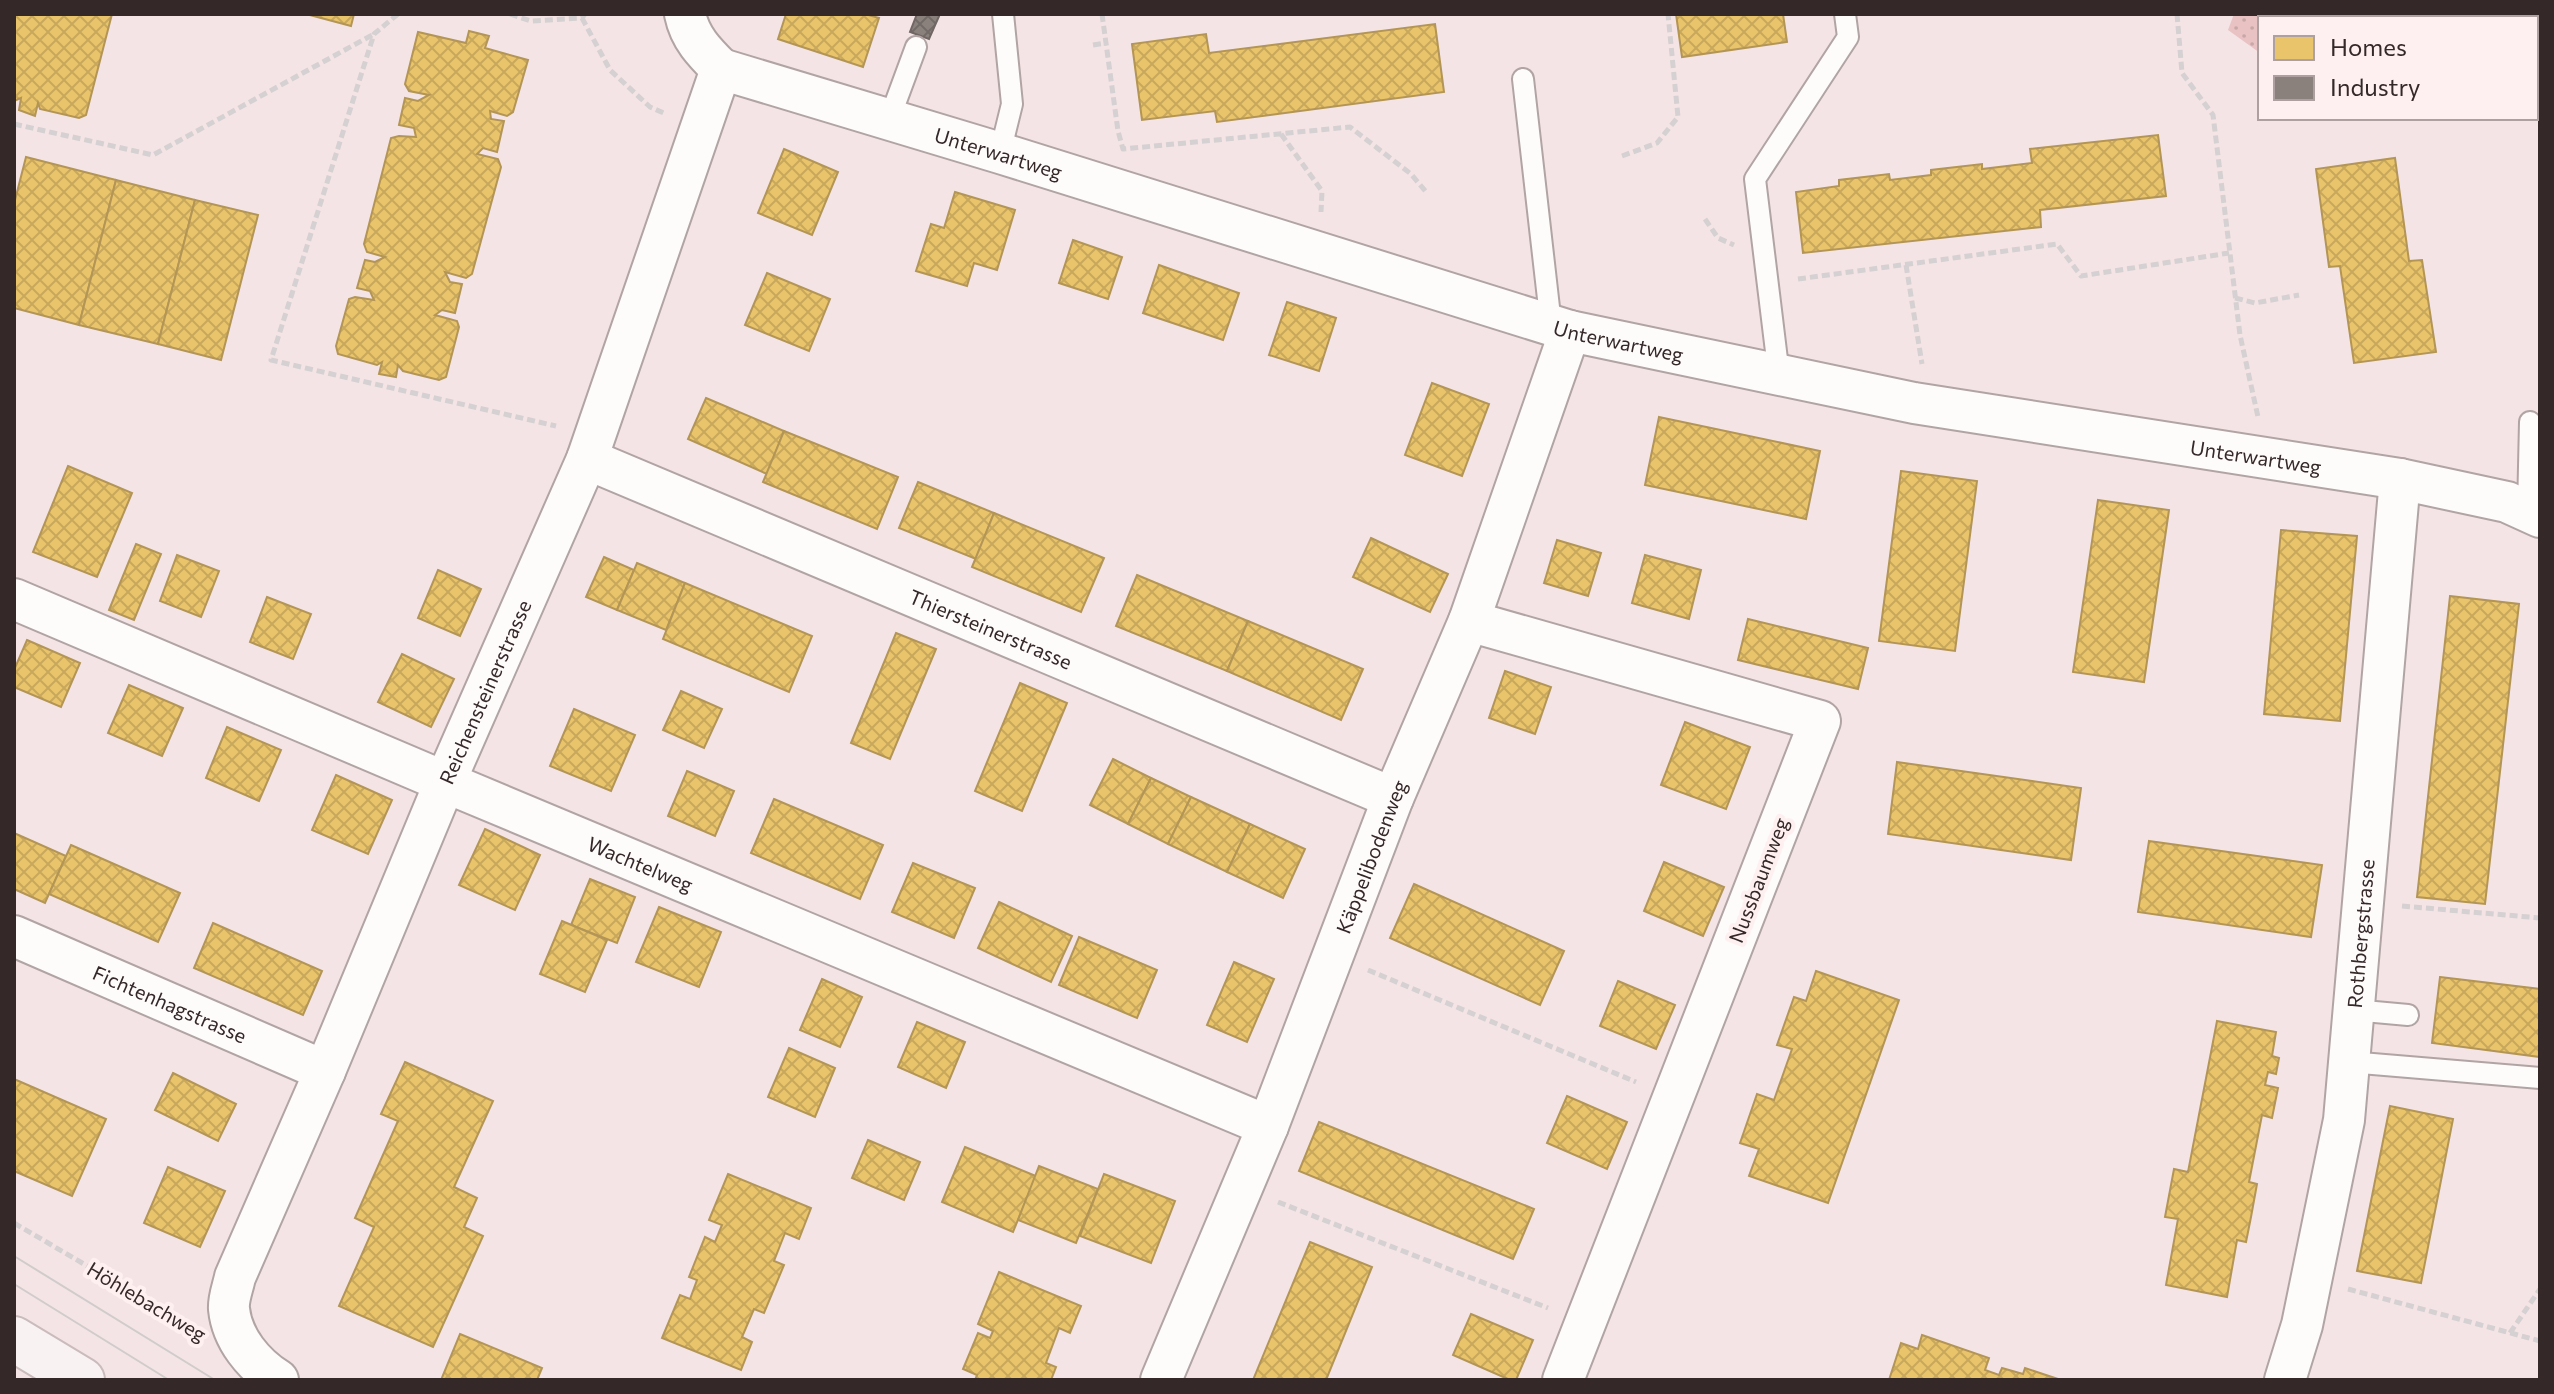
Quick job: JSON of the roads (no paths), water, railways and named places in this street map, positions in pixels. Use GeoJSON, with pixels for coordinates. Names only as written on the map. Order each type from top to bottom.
{"type":"FeatureCollection","features":[{"type":"Feature","properties":{"kind":"main road"},"geometry":{"type":"LineString","coordinates":[[14,1339],[82,1380]]}},
{"type":"Feature","properties":{"kind":"street"},"geometry":{"type":"LineString","coordinates":[[685,14],[698,46],[721,69]]}},
{"type":"Feature","properties":{"kind":"street","name":"Unterwartweg"},"geometry":{"type":"LineString","coordinates":[[721,69],[1560,328],[1928,405],[2400,479],[2507,502],[2534,514]]}},
{"type":"Feature","properties":{"kind":"street","name":"Reichensteinerstrasse"},"geometry":{"type":"LineString","coordinates":[[268,1374],[236,1334],[228,1307],[235,1277],[445,782],[592,447],[721,69]]}},
{"type":"Feature","properties":{"kind":"street","name":"Käppelibodenweg"},"geometry":{"type":"LineString","coordinates":[[1161,1380],[1268,1126],[1393,798],[1469,621],[1560,328]]}},
{"type":"Feature","properties":{"kind":"street","name":"Thiersteinerstrasse"},"geometry":{"type":"LineString","coordinates":[[592,447],[1393,798]]}},
{"type":"Feature","properties":{"kind":"street","name":"Rothbergstrasse"},"geometry":{"type":"LineString","coordinates":[[2285,1380],[2302,1325],[2344,1120],[2400,479]]}},
{"type":"Feature","properties":{"kind":"street","name":"Wachtelweg"},"geometry":{"type":"LineString","coordinates":[[14,599],[1268,1126]]}},
{"type":"Feature","properties":{"kind":"street","name":"Nussbaumweg"},"geometry":{"type":"LineString","coordinates":[[1469,621],[1820,721],[1563,1380]]}},
{"type":"Feature","properties":{"kind":"street","name":"Fichtenhagstrasse"},"geometry":{"type":"LineString","coordinates":[[14,936],[325,1071]]}},
{"type":"Feature","properties":{"kind":"lane"},"geometry":{"type":"LineString","coordinates":[[1000,153],[1012,104],[1003,14]]}},
{"type":"Feature","properties":{"kind":"lane"},"geometry":{"type":"LineString","coordinates":[[1779,376],[1755,179],[1848,37],[1845,14]]}},
{"type":"Feature","properties":{"kind":"lane"},"geometry":{"type":"LineString","coordinates":[[889,120],[916,47]]}},
{"type":"Feature","properties":{"kind":"lane"},"geometry":{"type":"LineString","coordinates":[[1523,79],[1560,328]]}},
{"type":"Feature","properties":{"kind":"lane"},"geometry":{"type":"LineString","coordinates":[[2530,422],[2534,514]]}},
{"type":"Feature","properties":{"kind":"lane"},"geometry":{"type":"LineString","coordinates":[[2353,1010],[2408,1015]]}},
{"type":"Feature","properties":{"kind":"lane"},"geometry":{"type":"LineString","coordinates":[[2349,1062],[2540,1078]]}},
{"type":"Feature","properties":{"kind":"tram line"},"geometry":{"type":"LineString","coordinates":[[14,1256],[215,1380]]}},
{"type":"Feature","properties":{"kind":"tram line"},"geometry":{"type":"LineString","coordinates":[[14,1284],[169,1380]]}}]}
